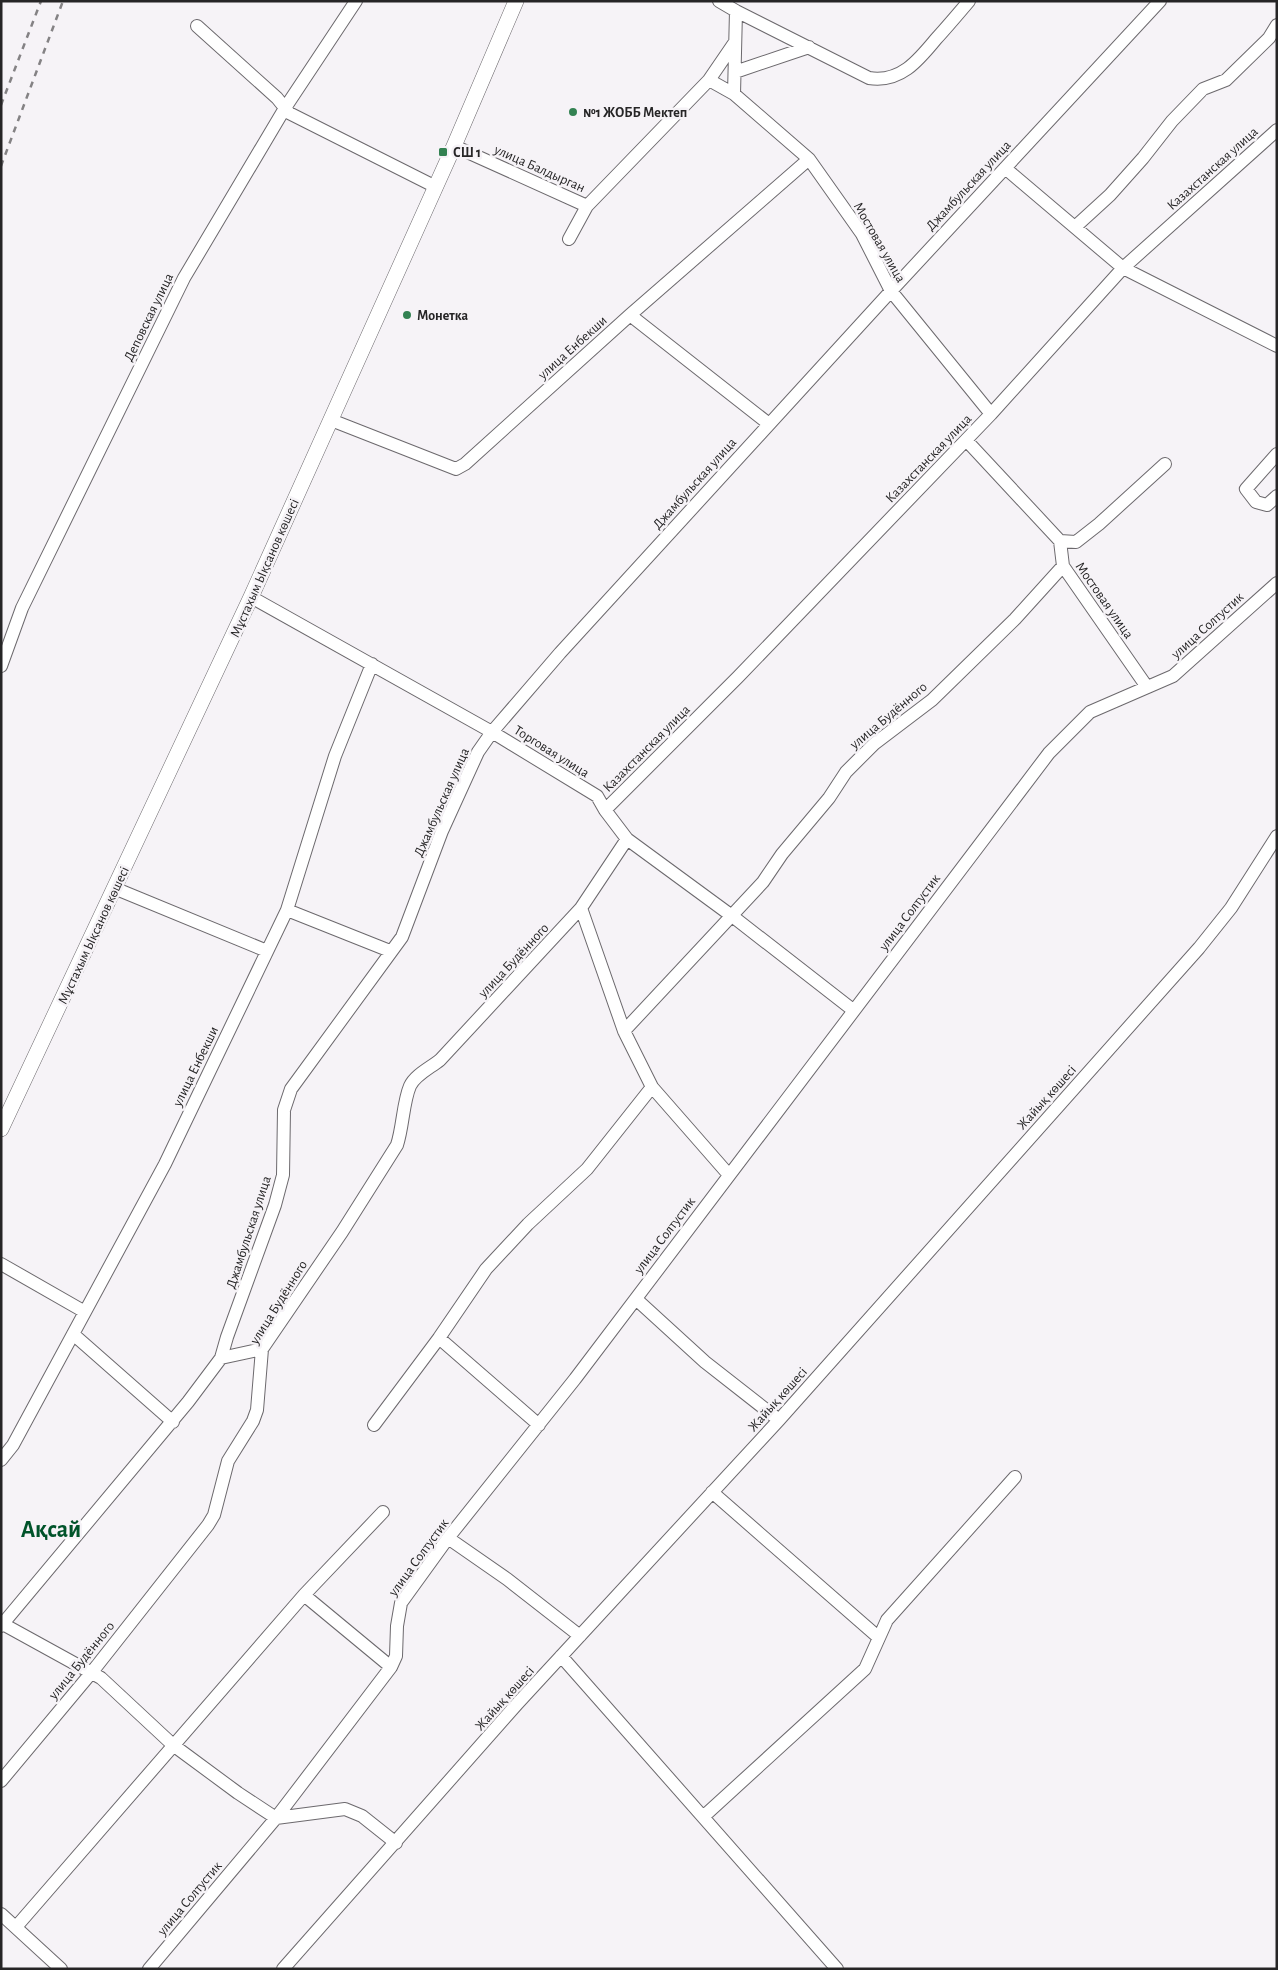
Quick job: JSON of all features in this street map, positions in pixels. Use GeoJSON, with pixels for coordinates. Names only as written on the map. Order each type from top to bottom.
{"type":"FeatureCollection","features":[{"type":"Feature","properties":{"kind":"main road","name":"Мұстахым Ықсанов көшесі"},"geometry":{"type":"LineString","coordinates":[[1,1129],[251,597],[436,187],[516,1]]}},
{"type":"Feature","properties":{"kind":"street","name":"Деповская улица"},"geometry":{"type":"LineString","coordinates":[[1,666],[22,608],[184,278],[285,108],[356,1]]}},
{"type":"Feature","properties":{"kind":"street"},"geometry":{"type":"LineString","coordinates":[[723,2],[736,11],[809,46],[869,78],[878,79],[892,77],[914,64],[969,1]]}},
{"type":"Feature","properties":{"kind":"street","name":"Джамбульская улица"},"geometry":{"type":"LineString","coordinates":[[2,1624],[173,1422],[221,1358],[275,1206],[283,1175],[284,1110],[291,1089],[402,937],[446,822],[478,752],[492,732],[560,653],[890,291],[1160,1]]}},
{"type":"Feature","properties":{"kind":"street"},"geometry":{"type":"LineString","coordinates":[[734,94],[736,11]]}},
{"type":"Feature","properties":{"kind":"street"},"geometry":{"type":"LineString","coordinates":[[1075,227],[1110,195],[1143,158],[1172,121],[1203,89],[1226,80],[1270,38],[1277,25]]}},
{"type":"Feature","properties":{"kind":"street"},"geometry":{"type":"LineString","coordinates":[[197,26],[277,98],[292,115],[436,187]]}},
{"type":"Feature","properties":{"kind":"street","name":"улица Балдырган"},"geometry":{"type":"LineString","coordinates":[[569,239],[587,206],[709,80],[736,42]]}},
{"type":"Feature","properties":{"kind":"street"},"geometry":{"type":"LineString","coordinates":[[735,72],[809,46]]}},
{"type":"Feature","properties":{"kind":"street","name":"Мостовая улица"},"geometry":{"type":"LineString","coordinates":[[709,80],[734,94],[809,159],[862,234],[890,291],[991,414]]}},
{"type":"Feature","properties":{"kind":"street","name":"Казахстанская улица"},"geometry":{"type":"LineString","coordinates":[[605,810],[738,677],[991,414],[1123,268],[1277,130]]}},
{"type":"Feature","properties":{"kind":"street","name":"улица Балдырган"},"geometry":{"type":"LineString","coordinates":[[454,146],[587,206]]}},
{"type":"Feature","properties":{"kind":"street","name":"улица Енбекши"},"geometry":{"type":"LineString","coordinates":[[331,420],[456,469],[465,464],[630,314],[809,159]]}},
{"type":"Feature","properties":{"kind":"street"},"geometry":{"type":"LineString","coordinates":[[1004,168],[1123,268],[1277,346]]}},
{"type":"Feature","properties":{"kind":"street"},"geometry":{"type":"LineString","coordinates":[[630,314],[769,424]]}},
{"type":"Feature","properties":{"kind":"street"},"geometry":{"type":"LineString","coordinates":[[966,440],[1060,542],[1076,542],[1105,519],[1165,464]]}},
{"type":"Feature","properties":{"kind":"street"},"geometry":{"type":"LineString","coordinates":[[1277,454],[1246,489],[1256,502],[1267,505],[1277,496]]}},
{"type":"Feature","properties":{"kind":"street","name":"Мостовая улица"},"geometry":{"type":"LineString","coordinates":[[1060,542],[1063,566],[1147,687]]}},
{"type":"Feature","properties":{"kind":"street","name":"улица Будённого"},"geometry":{"type":"LineString","coordinates":[[624,1031],[763,882],[782,854],[829,798],[846,772],[874,744],[932,700],[1016,619],[1063,566]]}},
{"type":"Feature","properties":{"kind":"street","name":"улица Солтустик"},"geometry":{"type":"LineString","coordinates":[[149,1969],[276,1818],[391,1667],[396,1656],[397,1626],[401,1603],[448,1538],[539,1425],[636,1299],[1049,753],[1090,712],[1173,676],[1277,583]]}},
{"type":"Feature","properties":{"kind":"street","name":"Торговая улица"},"geometry":{"type":"LineString","coordinates":[[251,597],[492,732],[597,796],[627,839],[732,916],[853,1010]]}},
{"type":"Feature","properties":{"kind":"street","name":"улица Енбекши"},"geometry":{"type":"LineString","coordinates":[[1,1460],[13,1444],[165,1164],[268,951],[287,910],[335,756],[372,664]]}},
{"type":"Feature","properties":{"kind":"street","name":"Жайық көшесі"},"geometry":{"type":"LineString","coordinates":[[283,1969],[561,1656],[779,1420],[1199,948],[1231,908],[1277,836]]}},
{"type":"Feature","properties":{"kind":"street","name":"улица Будённого"},"geometry":{"type":"LineString","coordinates":[[1,1781],[92,1672],[214,1515],[228,1461],[253,1421],[257,1410],[262,1350],[342,1232],[397,1144],[402,1129],[410,1086],[440,1060],[581,908],[627,839]]}},
{"type":"Feature","properties":{"kind":"street"},"geometry":{"type":"LineString","coordinates":[[114,888],[268,951]]}},
{"type":"Feature","properties":{"kind":"street"},"geometry":{"type":"LineString","coordinates":[[581,908],[624,1031],[652,1087],[729,1175]]}},
{"type":"Feature","properties":{"kind":"street"},"geometry":{"type":"LineString","coordinates":[[287,910],[390,951]]}},
{"type":"Feature","properties":{"kind":"street"},"geometry":{"type":"LineString","coordinates":[[374,1425],[439,1338],[486,1269],[528,1224],[587,1169],[652,1087]]}},
{"type":"Feature","properties":{"kind":"street"},"geometry":{"type":"LineString","coordinates":[[1,1264],[85,1312]]}},
{"type":"Feature","properties":{"kind":"street"},"geometry":{"type":"LineString","coordinates":[[636,1299],[705,1362],[779,1420]]}},
{"type":"Feature","properties":{"kind":"street"},"geometry":{"type":"LineString","coordinates":[[73,1334],[173,1422]]}},
{"type":"Feature","properties":{"kind":"street"},"geometry":{"type":"LineString","coordinates":[[439,1338],[539,1425]]}},
{"type":"Feature","properties":{"kind":"street"},"geometry":{"type":"LineString","coordinates":[[221,1358],[262,1350]]}},
{"type":"Feature","properties":{"kind":"street"},"geometry":{"type":"LineString","coordinates":[[704,1817],[865,1669],[887,1620],[1015,1476]]}},
{"type":"Feature","properties":{"kind":"street"},"geometry":{"type":"LineString","coordinates":[[712,1492],[878,1637]]}},
{"type":"Feature","properties":{"kind":"street"},"geometry":{"type":"LineString","coordinates":[[16,1928],[304,1596],[383,1512]]}},
{"type":"Feature","properties":{"kind":"street"},"geometry":{"type":"LineString","coordinates":[[448,1538],[507,1579],[580,1636]]}},
{"type":"Feature","properties":{"kind":"street"},"geometry":{"type":"LineString","coordinates":[[304,1596],[391,1667]]}},
{"type":"Feature","properties":{"kind":"street"},"geometry":{"type":"LineString","coordinates":[[2,1624],[101,1678],[173,1745],[238,1793],[276,1818],[346,1809],[362,1816],[396,1843]]}},
{"type":"Feature","properties":{"kind":"street"},"geometry":{"type":"LineString","coordinates":[[561,1656],[837,1969]]}},
{"type":"Feature","properties":{"kind":"street"},"geometry":{"type":"LineString","coordinates":[[1,1914],[61,1969]]}},
{"type":"Feature","properties":{"kind":"railway"},"geometry":{"type":"LineString","coordinates":[[1,105],[41,1]]}},
{"type":"Feature","properties":{"kind":"railway"},"geometry":{"type":"LineString","coordinates":[[1,166],[63,1]]}},
{"type":"Feature","properties":{"kind":"place","name":"№1 ЖОББ Мектеп"},"geometry":{"type":"Point","coordinates":[573,112]}},
{"type":"Feature","properties":{"kind":"place","name":"СШ 1"},"geometry":{"type":"Point","coordinates":[443,152]}},
{"type":"Feature","properties":{"kind":"place","name":"Монетка"},"geometry":{"type":"Point","coordinates":[407,315]}},
{"type":"Feature","properties":{"kind":"district","name":"Ақсай"},"geometry":{"type":"Point","coordinates":[51,1529]}}]}
